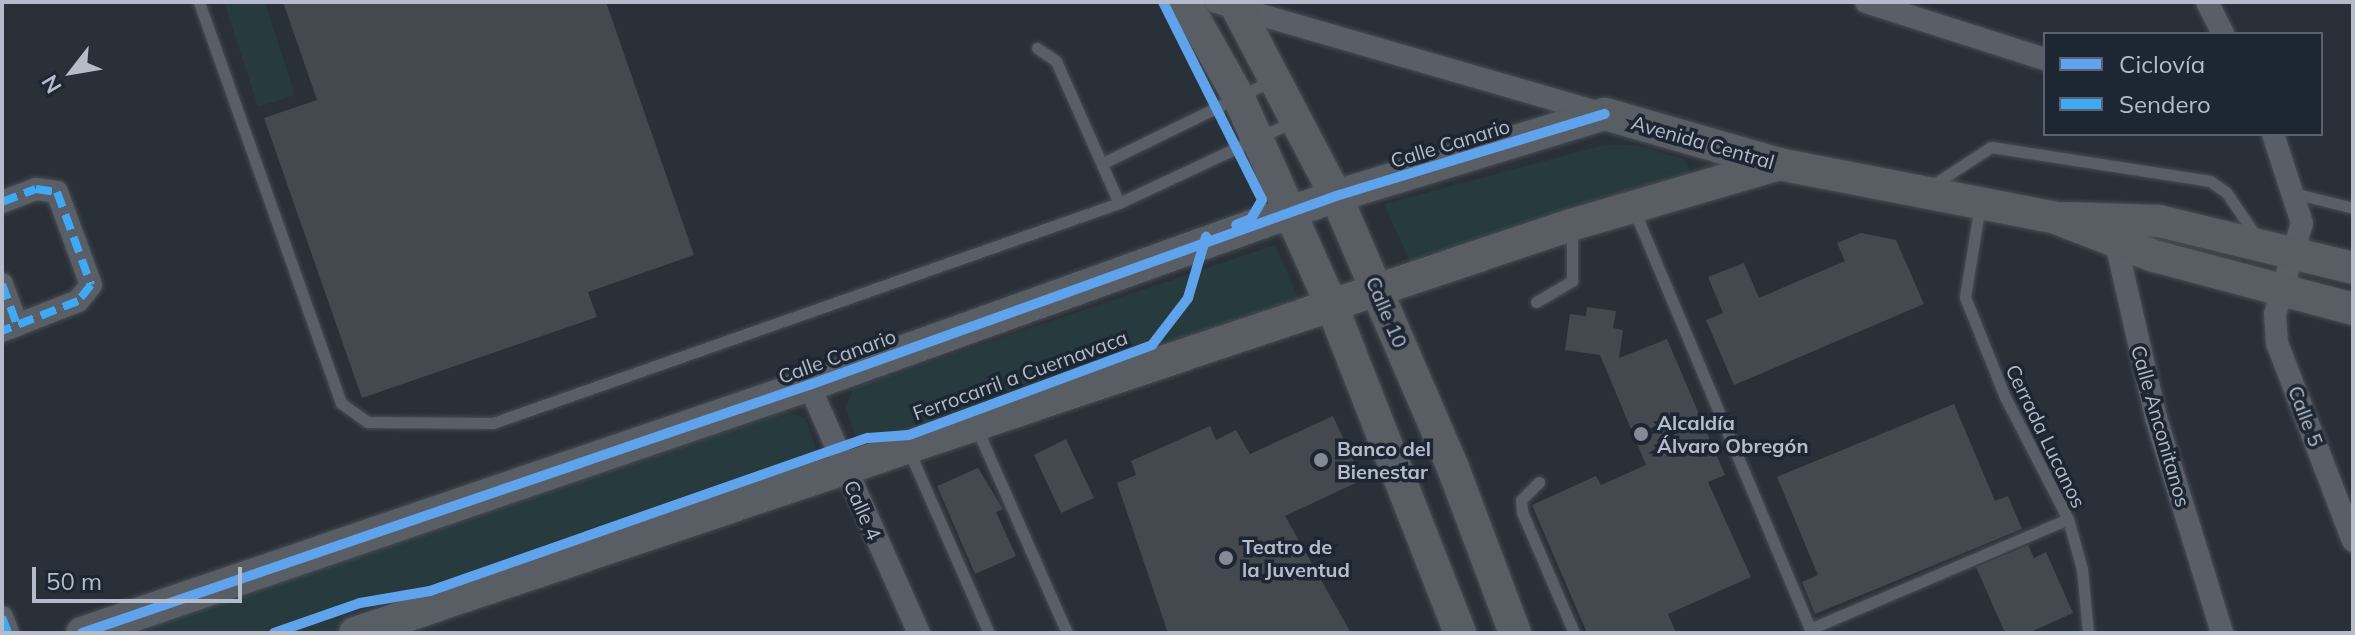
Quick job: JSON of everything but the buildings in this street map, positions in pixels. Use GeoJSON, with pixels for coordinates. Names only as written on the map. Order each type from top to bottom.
{"type":"FeatureCollection","features":[{"type":"Feature","properties":{"kind":"street"},"geometry":{"type":"LineString","coordinates":[[1185,2],[1238,96],[1332,306],[1460,633]]}},
{"type":"Feature","properties":{"kind":"street"},"geometry":{"type":"LineString","coordinates":[[2207,2],[2222,32]]}},
{"type":"Feature","properties":{"kind":"street"},"geometry":{"type":"LineString","coordinates":[[1882,3],[2043,58]]}},
{"type":"Feature","properties":{"kind":"street","name":"Calle 10"},"geometry":{"type":"LineString","coordinates":[[1229,4],[1277,78],[1336,196],[1378,289],[1515,633]]}},
{"type":"Feature","properties":{"kind":"street","name":"Avenida Central"},"geometry":{"type":"LineString","coordinates":[[1229,4],[1779,164],[1928,188],[2113,229],[2261,243],[2353,268]]}},
{"type":"Feature","properties":{"kind":"street","name":"Calle Canario"},"geometry":{"type":"LineString","coordinates":[[82,633],[809,385],[1336,196],[1605,114]]}},
{"type":"Feature","properties":{"kind":"street","name":"Calle 5"},"geometry":{"type":"LineString","coordinates":[[2274,136],[2297,194],[2302,223],[2275,314],[2277,343],[2344,494],[2353,541]]}},
{"type":"Feature","properties":{"kind":"street"},"geometry":{"type":"LineString","coordinates":[[355,633],[909,451],[1571,225],[1779,164]]}},
{"type":"Feature","properties":{"kind":"street"},"geometry":{"type":"LineString","coordinates":[[2,202],[36,189],[57,192],[90,274],[91,285],[78,301],[10,328],[2,284]]}},
{"type":"Feature","properties":{"kind":"street","name":"Avenida Central"},"geometry":{"type":"LineString","coordinates":[[2113,229],[2282,289],[2353,309]]}},
{"type":"Feature","properties":{"kind":"street","name":"Calle Anconitanos"},"geometry":{"type":"LineString","coordinates":[[2113,229],[2156,418],[2222,633]]}},
{"type":"Feature","properties":{"kind":"street","name":"Calle 4"},"geometry":{"type":"LineString","coordinates":[[809,385],[919,633]]}},
{"type":"Feature","properties":{"kind":"street"},"geometry":{"type":"LineString","coordinates":[[2,617],[8,633]]}},
{"type":"Feature","properties":{"kind":"lane"},"geometry":{"type":"LineString","coordinates":[[199,2],[341,403],[367,422],[493,423],[1119,203],[1298,119]]}},
{"type":"Feature","properties":{"kind":"lane"},"geometry":{"type":"LineString","coordinates":[[1037,48],[1056,61],[1119,203]]}},
{"type":"Feature","properties":{"kind":"lane"},"geometry":{"type":"LineString","coordinates":[[1103,163],[1277,78]]}},
{"type":"Feature","properties":{"kind":"lane"},"geometry":{"type":"LineString","coordinates":[[1928,188],[1991,147],[2210,181],[2226,192],[2261,243]]}},
{"type":"Feature","properties":{"kind":"lane"},"geometry":{"type":"LineString","coordinates":[[2297,194],[2353,208]]}},
{"type":"Feature","properties":{"kind":"lane","name":"Cerrada Lucanos"},"geometry":{"type":"LineString","coordinates":[[1981,201],[1967,257],[1965,297],[1981,342],[2068,519],[2082,569],[2088,633]]}},
{"type":"Feature","properties":{"kind":"lane"},"geometry":{"type":"LineString","coordinates":[[1633,206],[1810,629],[2068,519]]}},
{"type":"Feature","properties":{"kind":"lane"},"geometry":{"type":"LineString","coordinates":[[1536,302],[1572,281],[1571,225]]}},
{"type":"Feature","properties":{"kind":"lane"},"geometry":{"type":"LineString","coordinates":[[976,427],[1067,633]]}},
{"type":"Feature","properties":{"kind":"lane"},"geometry":{"type":"LineString","coordinates":[[909,451],[989,633]]}},
{"type":"Feature","properties":{"kind":"lane"},"geometry":{"type":"LineString","coordinates":[[1539,482],[1521,500],[1522,512],[1574,633]]}},
{"type":"Feature","properties":{"kind":"green space"},"geometry":{"type":"Polygon","coordinates":[[[224,2],[265,2],[295,95],[258,107],[224,2]]]}},
{"type":"Feature","properties":{"kind":"green space"},"geometry":{"type":"Polygon","coordinates":[[[1604,145],[1636,145],[1684,159],[1692,175],[1414,270],[1384,204],[1604,145]]]}},
{"type":"Feature","properties":{"kind":"green space"},"geometry":{"type":"Polygon","coordinates":[[[1275,245],[1304,311],[866,449],[856,439],[846,408],[853,388],[1275,245]]]}},
{"type":"Feature","properties":{"kind":"green space"},"geometry":{"type":"Polygon","coordinates":[[[786,411],[805,418],[820,459],[817,469],[344,633],[130,633],[786,411]]]}},
{"type":"Feature","properties":{"kind":"marked path"},"geometry":{"type":"LineString","coordinates":[[2,202],[36,189],[57,192],[91,285],[78,301],[2,331]]}},
{"type":"Feature","properties":{"kind":"marked path"},"geometry":{"type":"LineString","coordinates":[[2,284],[17,325]]}},
{"type":"Feature","properties":{"kind":"marked path"},"geometry":{"type":"LineString","coordinates":[[2,617],[8,633]]}},
{"type":"Feature","properties":{"kind":"cycle path"},"geometry":{"type":"LineString","coordinates":[[1163,2],[1262,200],[1251,219],[1236,225]]}},
{"type":"Feature","properties":{"kind":"cycle path"},"geometry":{"type":"LineString","coordinates":[[82,633],[809,385],[1336,196],[1605,114]]}},
{"type":"Feature","properties":{"kind":"cycle path","name":"Ferrocarril a Cuernavaca"},"geometry":{"type":"LineString","coordinates":[[274,633],[360,603],[430,591],[868,438],[909,435],[1152,345],[1188,298],[1206,237]]}},
{"type":"Feature","properties":{"kind":"place","name":"Alcaldía Álvaro Obregón"},"geometry":{"type":"Point","coordinates":[1641,434]}},
{"type":"Feature","properties":{"kind":"place","name":"Banco del Bienestar"},"geometry":{"type":"Point","coordinates":[1321,460]}},
{"type":"Feature","properties":{"kind":"place","name":"Teatro de la Juventud"},"geometry":{"type":"Point","coordinates":[1226,558]}}]}
